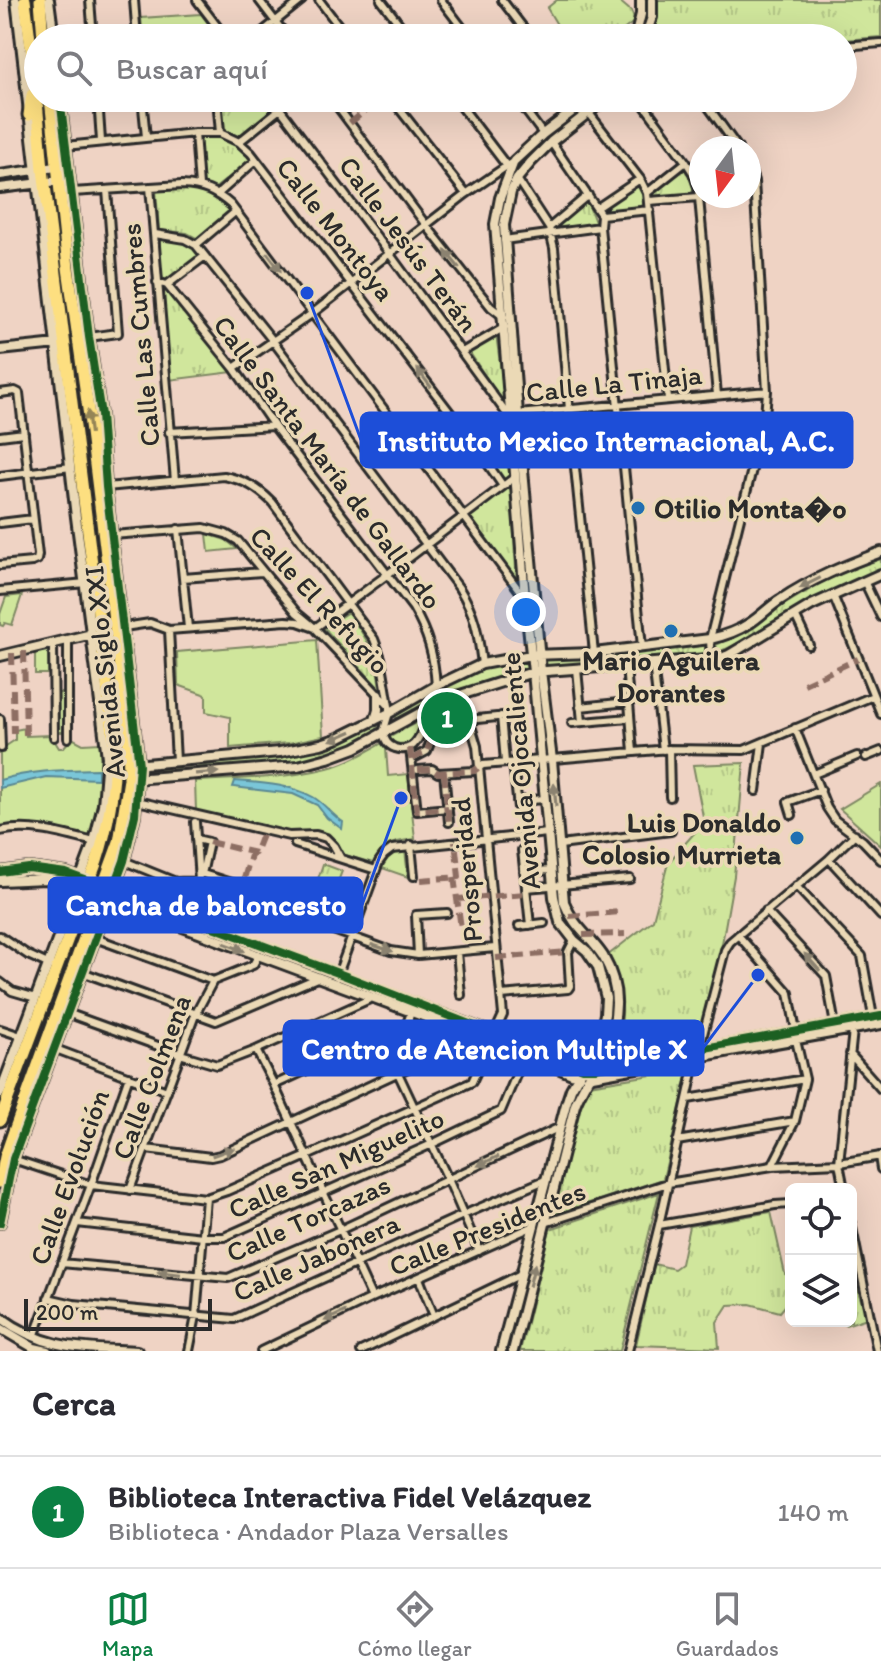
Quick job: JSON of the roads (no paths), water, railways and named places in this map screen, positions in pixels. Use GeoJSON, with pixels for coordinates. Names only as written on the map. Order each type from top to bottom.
{"type":"FeatureCollection","features":[{"type":"Feature","properties":{"kind":"highway","name":"Avenida Siglo XXI"},"geometry":{"type":"LineString","coordinates":[[24,31],[25,0]]}},
{"type":"Feature","properties":{"kind":"highway"},"geometry":{"type":"LineString","coordinates":[[40,0],[42,24]]}},
{"type":"Feature","properties":{"kind":"highway","name":"Avenida Siglo XXI"},"geometry":{"type":"LineString","coordinates":[[0,1120],[83,885],[105,838],[112,800],[115,749],[89,583],[40,183],[36,112]]}},
{"type":"Feature","properties":{"kind":"highway","name":"Avenida Siglo XXI"},"geometry":{"type":"LineString","coordinates":[[0,1182],[14,1131],[106,893],[134,779],[81,320],[58,181],[51,112]]}},
{"type":"Feature","properties":{"kind":"highway"},"geometry":{"type":"LineString","coordinates":[[104,724],[115,749]]}},
{"type":"Feature","properties":{"kind":"highway"},"geometry":{"type":"LineString","coordinates":[[99,823],[112,800]]}},
{"type":"Feature","properties":{"kind":"main road","name":"Avenida Siglo XXI"},"geometry":{"type":"LineString","coordinates":[[16,0],[24,42]]}},
{"type":"Feature","properties":{"kind":"main road"},"geometry":{"type":"LineString","coordinates":[[49,0],[52,24]]}},
{"type":"Feature","properties":{"kind":"main road"},"geometry":{"type":"LineString","coordinates":[[638,24],[641,0]]}},
{"type":"Feature","properties":{"kind":"main road"},"geometry":{"type":"LineString","coordinates":[[650,24],[652,0]]}},
{"type":"Feature","properties":{"kind":"main road","name":"Avenida Siglo XXI"},"geometry":{"type":"LineString","coordinates":[[29,112],[32,146],[39,170]]}},
{"type":"Feature","properties":{"kind":"main road","name":"Avenida Siglo XXI"},"geometry":{"type":"LineString","coordinates":[[61,112],[72,192],[81,320],[89,337],[101,415],[112,535],[110,561],[124,627],[134,765]]}},
{"type":"Feature","properties":{"kind":"main road","name":"Avenida Ojocaliente"},"geometry":{"type":"LineString","coordinates":[[513,1351],[583,1068],[600,1038],[606,998],[598,967],[560,922],[552,886],[536,655],[495,224],[510,163],[567,112]]}},
{"type":"Feature","properties":{"kind":"main road","name":"Avenida Ojocaliente"},"geometry":{"type":"LineString","coordinates":[[536,655],[525,598],[515,477],[504,225],[517,179],[551,142],[589,113]]}},
{"type":"Feature","properties":{"kind":"main road"},"geometry":{"type":"LineString","coordinates":[[18,172],[28,160],[32,146]]}},
{"type":"Feature","properties":{"kind":"main road"},"geometry":{"type":"LineString","coordinates":[[0,175],[56,167]]}},
{"type":"Feature","properties":{"kind":"main road"},"geometry":{"type":"LineString","coordinates":[[0,188],[58,181]]}},
{"type":"Feature","properties":{"kind":"main road","name":"Avenida Siglo XXI"},"geometry":{"type":"LineString","coordinates":[[40,183],[39,200],[71,467],[81,516]]}},
{"type":"Feature","properties":{"kind":"main road"},"geometry":{"type":"LineString","coordinates":[[15,186],[29,190],[39,200]]}},
{"type":"Feature","properties":{"kind":"main road"},"geometry":{"type":"LineString","coordinates":[[0,350],[57,344]]}},
{"type":"Feature","properties":{"kind":"main road"},"geometry":{"type":"LineString","coordinates":[[134,765],[303,749],[336,739],[482,664],[536,655],[594,653],[724,636],[750,623],[779,600],[806,585],[881,552]]}},
{"type":"Feature","properties":{"kind":"main road"},"geometry":{"type":"LineString","coordinates":[[134,779],[298,766],[355,748],[454,697],[537,672],[729,655],[795,615],[881,574]]}},
{"type":"Feature","properties":{"kind":"main road","name":"Avenida Siglo XXI"},"geometry":{"type":"LineString","coordinates":[[83,885],[107,780],[89,583]]}},
{"type":"Feature","properties":{"kind":"main road"},"geometry":{"type":"LineString","coordinates":[[0,656],[92,634]]}},
{"type":"Feature","properties":{"kind":"main road","name":"Avenida Ojocaliente"},"geometry":{"type":"LineString","coordinates":[[501,1351],[558,1128],[571,1089],[595,1068],[609,1042],[615,1021],[616,1000],[604,959],[569,916],[564,902],[552,760],[537,672]]}},
{"type":"Feature","properties":{"kind":"main road"},"geometry":{"type":"LineString","coordinates":[[375,720],[378,695]]}},
{"type":"Feature","properties":{"kind":"main road","name":"Avenida Siglo XXI"},"geometry":{"type":"LineString","coordinates":[[0,1222],[13,1159],[95,938],[106,893],[124,861],[137,801],[134,779]]}},
{"type":"Feature","properties":{"kind":"main road"},"geometry":{"type":"LineString","coordinates":[[0,872],[47,869],[66,873],[83,885]]}},
{"type":"Feature","properties":{"kind":"main road"},"geometry":{"type":"LineString","coordinates":[[0,881],[46,879],[83,885],[338,973],[492,1037],[583,1068],[595,1068]]}},
{"type":"Feature","properties":{"kind":"main road"},"geometry":{"type":"LineString","coordinates":[[106,893],[258,956],[449,1026],[492,1037],[582,1077]]}},
{"type":"Feature","properties":{"kind":"main road","name":"Avenida Siglo XXI"},"geometry":{"type":"LineString","coordinates":[[0,1093],[36,998],[53,966]]}},
{"type":"Feature","properties":{"kind":"main road"},"geometry":{"type":"LineString","coordinates":[[0,1317],[22,1333],[55,1345],[137,1351]]}},
{"type":"Feature","properties":{"kind":"main road"},"geometry":{"type":"LineString","coordinates":[[0,1328],[19,1341],[47,1351]]}},
{"type":"Feature","properties":{"kind":"street"},"geometry":{"type":"LineString","coordinates":[[90,0],[92,24]]}},
{"type":"Feature","properties":{"kind":"street"},"geometry":{"type":"LineString","coordinates":[[134,0],[136,24]]}},
{"type":"Feature","properties":{"kind":"street"},"geometry":{"type":"LineString","coordinates":[[197,0],[215,24]]}},
{"type":"Feature","properties":{"kind":"street"},"geometry":{"type":"LineString","coordinates":[[259,0],[276,22]]}},
{"type":"Feature","properties":{"kind":"street"},"geometry":{"type":"LineString","coordinates":[[273,24],[302,0]]}},
{"type":"Feature","properties":{"kind":"street"},"geometry":{"type":"LineString","coordinates":[[319,0],[337,24]]}},
{"type":"Feature","properties":{"kind":"street"},"geometry":{"type":"LineString","coordinates":[[381,0],[399,24]]}},
{"type":"Feature","properties":{"kind":"street"},"geometry":{"type":"LineString","coordinates":[[441,0],[459,24]]}},
{"type":"Feature","properties":{"kind":"street"},"geometry":{"type":"LineString","coordinates":[[502,0],[520,24]]}},
{"type":"Feature","properties":{"kind":"street"},"geometry":{"type":"LineString","coordinates":[[857,45],[881,43]]}},
{"type":"Feature","properties":{"kind":"street"},"geometry":{"type":"LineString","coordinates":[[99,112],[101,141]]}},
{"type":"Feature","properties":{"kind":"street"},"geometry":{"type":"LineString","coordinates":[[143,112],[146,137]]}},
{"type":"Feature","properties":{"kind":"street"},"geometry":{"type":"LineString","coordinates":[[218,112],[220,133]]}},
{"type":"Feature","properties":{"kind":"street"},"geometry":{"type":"LineString","coordinates":[[239,142],[276,112]]}},
{"type":"Feature","properties":{"kind":"street","name":"Calle Jesús Terán"},"geometry":{"type":"LineString","coordinates":[[282,112],[462,352],[514,416]]}},
{"type":"Feature","properties":{"kind":"street"},"geometry":{"type":"LineString","coordinates":[[341,112],[504,322],[462,352]]}},
{"type":"Feature","properties":{"kind":"street"},"geometry":{"type":"LineString","coordinates":[[402,112],[466,194]]}},
{"type":"Feature","properties":{"kind":"street"},"geometry":{"type":"LineString","coordinates":[[234,368],[313,313],[510,163],[467,112]]}},
{"type":"Feature","properties":{"kind":"street"},"geometry":{"type":"LineString","coordinates":[[526,112],[543,134]]}},
{"type":"Feature","properties":{"kind":"street"},"geometry":{"type":"LineString","coordinates":[[649,112],[689,167]]}},
{"type":"Feature","properties":{"kind":"street"},"geometry":{"type":"LineString","coordinates":[[712,112],[729,136]]}},
{"type":"Feature","properties":{"kind":"street"},"geometry":{"type":"LineString","coordinates":[[589,113],[640,179],[647,193],[668,399]]}},
{"type":"Feature","properties":{"kind":"street"},"geometry":{"type":"LineString","coordinates":[[195,133],[199,186]]}},
{"type":"Feature","properties":{"kind":"street","name":"Calle Montoya"},"geometry":{"type":"LineString","coordinates":[[65,146],[195,133],[220,133],[239,142],[251,153],[351,283],[503,486]]}},
{"type":"Feature","properties":{"kind":"street"},"geometry":{"type":"LineString","coordinates":[[551,142],[599,212],[642,647]]}},
{"type":"Feature","properties":{"kind":"street"},"geometry":{"type":"LineString","coordinates":[[218,194],[256,160]]}},
{"type":"Feature","properties":{"kind":"street"},"geometry":{"type":"LineString","coordinates":[[647,193],[686,162]]}},
{"type":"Feature","properties":{"kind":"street"},"geometry":{"type":"LineString","coordinates":[[517,179],[550,231],[554,248],[594,653]]}},
{"type":"Feature","properties":{"kind":"street"},"geometry":{"type":"LineString","coordinates":[[599,212],[640,179]]}},
{"type":"Feature","properties":{"kind":"street"},"geometry":{"type":"LineString","coordinates":[[72,192],[199,186],[218,194],[231,205],[525,598]]}},
{"type":"Feature","properties":{"kind":"street","name":"Calle Las Cumbres"},"geometry":{"type":"LineString","coordinates":[[150,187],[175,481]]}},
{"type":"Feature","properties":{"kind":"street"},"geometry":{"type":"LineString","coordinates":[[89,337],[118,333],[107,190]]}},
{"type":"Feature","properties":{"kind":"street"},"geometry":{"type":"LineString","coordinates":[[550,231],[588,195]]}},
{"type":"Feature","properties":{"kind":"street"},"geometry":{"type":"LineString","coordinates":[[649,201],[689,198]]}},
{"type":"Feature","properties":{"kind":"street"},"geometry":{"type":"LineString","coordinates":[[700,208],[717,395]]}},
{"type":"Feature","properties":{"kind":"street"},"geometry":{"type":"LineString","coordinates":[[711,659],[710,639],[765,417],[767,391],[754,208]]}},
{"type":"Feature","properties":{"kind":"street"},"geometry":{"type":"LineString","coordinates":[[599,212],[650,210]]}},
{"type":"Feature","properties":{"kind":"street"},"geometry":{"type":"LineString","coordinates":[[196,245],[235,212]]}},
{"type":"Feature","properties":{"kind":"street"},"geometry":{"type":"LineString","coordinates":[[504,240],[550,231],[600,227]]}},
{"type":"Feature","properties":{"kind":"street"},"geometry":{"type":"LineString","coordinates":[[155,234],[185,239],[196,245],[273,341],[469,603],[475,619],[482,664]]}},
{"type":"Feature","properties":{"kind":"street"},"geometry":{"type":"LineString","coordinates":[[157,282],[167,285],[205,256]]}},
{"type":"Feature","properties":{"kind":"street","name":"Calle Santa María de Gallardo"},"geometry":{"type":"LineString","coordinates":[[167,285],[234,368],[274,426],[413,608],[426,630],[435,663],[436,686]]}},
{"type":"Feature","properties":{"kind":"street"},"geometry":{"type":"LineString","coordinates":[[0,393],[18,391],[38,555],[37,560],[0,565]]}},
{"type":"Feature","properties":{"kind":"street","name":"Calle La Tinaja"},"geometry":{"type":"LineString","coordinates":[[472,441],[514,416],[767,391]]}},
{"type":"Feature","properties":{"kind":"street"},"geometry":{"type":"LineString","coordinates":[[169,432],[274,426]]}},
{"type":"Feature","properties":{"kind":"street"},"geometry":{"type":"LineString","coordinates":[[0,436],[24,433]]}},
{"type":"Feature","properties":{"kind":"street"},"geometry":{"type":"LineString","coordinates":[[623,452],[760,441]]}},
{"type":"Feature","properties":{"kind":"street"},"geometry":{"type":"LineString","coordinates":[[0,476],[71,467]]}},
{"type":"Feature","properties":{"kind":"street"},"geometry":{"type":"LineString","coordinates":[[106,487],[224,476],[242,480],[259,490],[272,502],[348,603],[378,649],[389,710],[383,733],[385,740],[400,749],[410,748],[420,736],[429,708]]}},
{"type":"Feature","properties":{"kind":"street"},"geometry":{"type":"LineString","coordinates":[[124,627],[150,623],[169,630],[286,621],[315,628],[515,477]]}},
{"type":"Feature","properties":{"kind":"street"},"geometry":{"type":"LineString","coordinates":[[0,523],[33,519]]}},
{"type":"Feature","properties":{"kind":"street","name":"Calle El Refugio"},"geometry":{"type":"LineString","coordinates":[[112,535],[204,528],[238,541],[297,613],[315,628],[389,710]]}},
{"type":"Feature","properties":{"kind":"street"},"geometry":{"type":"LineString","coordinates":[[178,529],[188,628]]}},
{"type":"Feature","properties":{"kind":"street"},"geometry":{"type":"LineString","coordinates":[[183,578],[262,572]]}},
{"type":"Feature","properties":{"kind":"street"},"geometry":{"type":"LineString","coordinates":[[864,581],[881,617]]}},
{"type":"Feature","properties":{"kind":"street"},"geometry":{"type":"LineString","coordinates":[[0,591],[89,583]]}},
{"type":"Feature","properties":{"kind":"street"},"geometry":{"type":"LineString","coordinates":[[833,595],[881,714]]}},
{"type":"Feature","properties":{"kind":"street"},"geometry":{"type":"LineString","coordinates":[[795,615],[809,645]]}},
{"type":"Feature","properties":{"kind":"street"},"geometry":{"type":"LineString","coordinates":[[169,630],[176,761]]}},
{"type":"Feature","properties":{"kind":"street"},"geometry":{"type":"LineString","coordinates":[[68,640],[68,738]]}},
{"type":"Feature","properties":{"kind":"street"},"geometry":{"type":"LineString","coordinates":[[53,643],[54,737]]}},
{"type":"Feature","properties":{"kind":"street"},"geometry":{"type":"LineString","coordinates":[[653,663],[670,797]]}},
{"type":"Feature","properties":{"kind":"street"},"geometry":{"type":"LineString","coordinates":[[626,665],[633,752]]}},
{"type":"Feature","properties":{"kind":"street"},"geometry":{"type":"LineString","coordinates":[[577,669],[582,722]]}},
{"type":"Feature","properties":{"kind":"street"},"geometry":{"type":"LineString","coordinates":[[418,770],[432,769],[438,773],[474,771],[483,765],[509,762],[666,749],[744,750],[873,696]]}},
{"type":"Feature","properties":{"kind":"street","name":"Prosperidad"},"geometry":{"type":"LineString","coordinates":[[206,1198],[472,1082],[503,1015],[477,746],[468,720],[454,697]]}},
{"type":"Feature","properties":{"kind":"street"},"geometry":{"type":"LineString","coordinates":[[580,707],[628,702]]}},
{"type":"Feature","properties":{"kind":"street"},"geometry":{"type":"LineString","coordinates":[[468,720],[516,715]]}},
{"type":"Feature","properties":{"kind":"street"},"geometry":{"type":"LineString","coordinates":[[501,716],[518,805],[545,799]]}},
{"type":"Feature","properties":{"kind":"street"},"geometry":{"type":"LineString","coordinates":[[572,723],[629,718]]}},
{"type":"Feature","properties":{"kind":"street"},"geometry":{"type":"LineString","coordinates":[[0,719],[1,748]]}},
{"type":"Feature","properties":{"kind":"street"},"geometry":{"type":"LineString","coordinates":[[795,728],[827,808],[835,820],[855,834],[881,860]]}},
{"type":"Feature","properties":{"kind":"street"},"geometry":{"type":"LineString","coordinates":[[412,759],[427,751],[436,733],[472,729]]}},
{"type":"Feature","properties":{"kind":"street"},"geometry":{"type":"LineString","coordinates":[[756,791],[762,743]]}},
{"type":"Feature","properties":{"kind":"street"},"geometry":{"type":"LineString","coordinates":[[410,748],[417,811],[448,808]]}},
{"type":"Feature","properties":{"kind":"street"},"geometry":{"type":"LineString","coordinates":[[866,757],[881,751]]}},
{"type":"Feature","properties":{"kind":"street"},"geometry":{"type":"LineString","coordinates":[[814,774],[857,756]]}},
{"type":"Feature","properties":{"kind":"street"},"geometry":{"type":"LineString","coordinates":[[444,773],[449,822]]}},
{"type":"Feature","properties":{"kind":"street"},"geometry":{"type":"LineString","coordinates":[[792,815],[788,802],[821,790]]}},
{"type":"Feature","properties":{"kind":"street"},"geometry":{"type":"LineString","coordinates":[[137,801],[289,836],[316,835],[326,838],[340,857]]}},
{"type":"Feature","properties":{"kind":"street"},"geometry":{"type":"LineString","coordinates":[[195,822],[200,876]]}},
{"type":"Feature","properties":{"kind":"street"},"geometry":{"type":"LineString","coordinates":[[0,831],[31,829],[94,842]]}},
{"type":"Feature","properties":{"kind":"street"},"geometry":{"type":"LineString","coordinates":[[560,845],[671,831]]}},
{"type":"Feature","properties":{"kind":"street"},"geometry":{"type":"LineString","coordinates":[[334,984],[376,870],[384,855],[392,849],[548,833]]}},
{"type":"Feature","properties":{"kind":"street"},"geometry":{"type":"LineString","coordinates":[[699,1050],[725,950],[730,942],[855,834]]}},
{"type":"Feature","properties":{"kind":"street"},"geometry":{"type":"LineString","coordinates":[[196,839],[209,842],[200,876]]}},
{"type":"Feature","properties":{"kind":"street"},"geometry":{"type":"LineString","coordinates":[[295,844],[376,870]]}},
{"type":"Feature","properties":{"kind":"street"},"geometry":{"type":"LineString","coordinates":[[411,845],[414,876]]}},
{"type":"Feature","properties":{"kind":"street"},"geometry":{"type":"LineString","coordinates":[[522,850],[530,925]]}},
{"type":"Feature","properties":{"kind":"street"},"geometry":{"type":"LineString","coordinates":[[829,859],[881,916]]}},
{"type":"Feature","properties":{"kind":"street"},"geometry":{"type":"LineString","coordinates":[[124,861],[176,882],[200,876],[232,893],[391,951],[418,955],[495,948]]}},
{"type":"Feature","properties":{"kind":"street"},"geometry":{"type":"LineString","coordinates":[[524,872],[551,870]]}},
{"type":"Feature","properties":{"kind":"street"},"geometry":{"type":"LineString","coordinates":[[526,888],[630,879]]}},
{"type":"Feature","properties":{"kind":"street"},"geometry":{"type":"LineString","coordinates":[[294,915],[306,884]]}},
{"type":"Feature","properties":{"kind":"street"},"geometry":{"type":"LineString","coordinates":[[595,1068],[877,1016],[862,956],[796,886]]}},
{"type":"Feature","properties":{"kind":"street"},"geometry":{"type":"LineString","coordinates":[[766,911],[826,976],[835,1025]]}},
{"type":"Feature","properties":{"kind":"street"},"geometry":{"type":"LineString","coordinates":[[418,955],[416,915],[447,913]]}},
{"type":"Feature","properties":{"kind":"street"},"geometry":{"type":"LineString","coordinates":[[519,926],[544,923]]}},
{"type":"Feature","properties":{"kind":"street"},"geometry":{"type":"LineString","coordinates":[[738,935],[789,993],[796,1031]]}},
{"type":"Feature","properties":{"kind":"street"},"geometry":{"type":"LineString","coordinates":[[0,936],[28,955],[53,966]]}},
{"type":"Feature","properties":{"kind":"street"},"geometry":{"type":"LineString","coordinates":[[95,938],[213,981],[253,965],[258,956]]}},
{"type":"Feature","properties":{"kind":"street"},"geometry":{"type":"LineString","coordinates":[[501,995],[568,989],[568,952],[574,940]]}},
{"type":"Feature","properties":{"kind":"street"},"geometry":{"type":"LineString","coordinates":[[457,952],[461,995]]}},
{"type":"Feature","properties":{"kind":"street"},"geometry":{"type":"LineString","coordinates":[[82,972],[216,1021],[318,978]]}},
{"type":"Feature","properties":{"kind":"street","name":"Calle Colmena"},"geometry":{"type":"LineString","coordinates":[[130,1190],[195,1015],[213,981]]}},
{"type":"Feature","properties":{"kind":"street"},"geometry":{"type":"LineString","coordinates":[[0,982],[12,991],[36,998]]}},
{"type":"Feature","properties":{"kind":"street"},"geometry":{"type":"LineString","coordinates":[[67,1013],[217,1065],[372,998]]}},
{"type":"Feature","properties":{"kind":"street"},"geometry":{"type":"LineString","coordinates":[[274,1085],[407,1024],[411,1012]]}},
{"type":"Feature","properties":{"kind":"street"},"geometry":{"type":"LineString","coordinates":[[146,1149],[211,1157],[220,1155],[438,1054],[449,1026]]}},
{"type":"Feature","properties":{"kind":"street"},"geometry":{"type":"LineString","coordinates":[[582,1077],[880,1026]]}},
{"type":"Feature","properties":{"kind":"street"},"geometry":{"type":"LineString","coordinates":[[0,1029],[21,1036]]}},
{"type":"Feature","properties":{"kind":"street"},"geometry":{"type":"LineString","coordinates":[[843,1183],[839,1163],[853,1030]]}},
{"type":"Feature","properties":{"kind":"street"},"geometry":{"type":"LineString","coordinates":[[772,1166],[795,1121],[805,1079],[796,1040]]}},
{"type":"Feature","properties":{"kind":"street"},"geometry":{"type":"LineString","coordinates":[[53,1048],[167,1091]]}},
{"type":"Feature","properties":{"kind":"street"},"geometry":{"type":"LineString","coordinates":[[256,1050],[372,1298]]}},
{"type":"Feature","properties":{"kind":"street","name":"Calle San Miguelito"},"geometry":{"type":"LineString","coordinates":[[77,1223],[224,1237],[501,1111],[525,1054]]}},
{"type":"Feature","properties":{"kind":"street"},"geometry":{"type":"LineString","coordinates":[[850,1054],[881,1089]]}},
{"type":"Feature","properties":{"kind":"street"},"geometry":{"type":"LineString","coordinates":[[628,1351],[696,1059]]}},
{"type":"Feature","properties":{"kind":"street"},"geometry":{"type":"LineString","coordinates":[[398,1073],[479,1251]]}},
{"type":"Feature","properties":{"kind":"street","name":"Calle Evolución"},"geometry":{"type":"LineString","coordinates":[[34,1337],[129,1076]]}},
{"type":"Feature","properties":{"kind":"street"},"geometry":{"type":"LineString","coordinates":[[688,1099],[805,1079]]}},
{"type":"Feature","properties":{"kind":"street"},"geometry":{"type":"LineString","coordinates":[[677,1141],[795,1121]]}},
{"type":"Feature","properties":{"kind":"street","name":"Calle Torcazas"},"geometry":{"type":"LineString","coordinates":[[61,1263],[228,1278],[340,1230],[558,1128]]}},
{"type":"Feature","properties":{"kind":"street"},"geometry":{"type":"LineString","coordinates":[[880,1156],[881,1169]]}},
{"type":"Feature","properties":{"kind":"street","name":"Calle Presidentes"},"geometry":{"type":"LineString","coordinates":[[261,1351],[534,1226],[668,1183],[772,1166],[839,1163],[880,1156]]}},
{"type":"Feature","properties":{"kind":"street"},"geometry":{"type":"LineString","coordinates":[[13,1159],[91,1185],[206,1198],[196,1316],[189,1351]]}},
{"type":"Feature","properties":{"kind":"street","name":"Calle Jabonera"},"geometry":{"type":"LineString","coordinates":[[48,1298],[74,1304],[239,1318],[545,1180]]}},
{"type":"Feature","properties":{"kind":"street"},"geometry":{"type":"LineString","coordinates":[[659,1225],[785,1204]]}},
{"type":"Feature","properties":{"kind":"street"},"geometry":{"type":"LineString","coordinates":[[857,1253],[877,1351]]}},
{"type":"Feature","properties":{"kind":"street"},"geometry":{"type":"LineString","coordinates":[[361,1351],[521,1274]]}},
{"type":"Feature","properties":{"kind":"street"},"geometry":{"type":"LineString","coordinates":[[419,1278],[434,1316]]}},
{"type":"Feature","properties":{"kind":"street"},"geometry":{"type":"LineString","coordinates":[[871,1322],[881,1321]]}},
{"type":"Feature","properties":{"kind":"water"},"geometry":{"type":"Polygon","coordinates":[[[98,769],[98,779],[46,777],[0,788],[0,780],[24,774],[98,769]]]}},
{"type":"Feature","properties":{"kind":"water"},"geometry":{"type":"Polygon","coordinates":[[[235,781],[275,785],[304,793],[343,822],[342,829],[327,818],[317,805],[293,794],[233,787],[235,781]]]}},
{"type":"Feature","properties":{"kind":"place","name":"Instituto Mexico Internacional, A.C."},"geometry":{"type":"Point","coordinates":[307,293]}},
{"type":"Feature","properties":{"kind":"place","name":"Otilio Monta�o"},"geometry":{"type":"Point","coordinates":[638,508]}},
{"type":"Feature","properties":{"kind":"place","name":"Mario Aguilera Dorantes"},"geometry":{"type":"Point","coordinates":[671,631]}},
{"type":"Feature","properties":{"kind":"place","name":"Biblioteca Interactiva Fidel Velázquez"},"geometry":{"type":"Point","coordinates":[447,718]}},
{"type":"Feature","properties":{"kind":"place","name":"Cancha de baloncesto"},"geometry":{"type":"Point","coordinates":[401,798]}},
{"type":"Feature","properties":{"kind":"place","name":"Luis Donaldo Colosio Murrieta"},"geometry":{"type":"Point","coordinates":[797,838]}},
{"type":"Feature","properties":{"kind":"place","name":"Centro de Atencion Multiple X"},"geometry":{"type":"Point","coordinates":[758,975]}}]}
